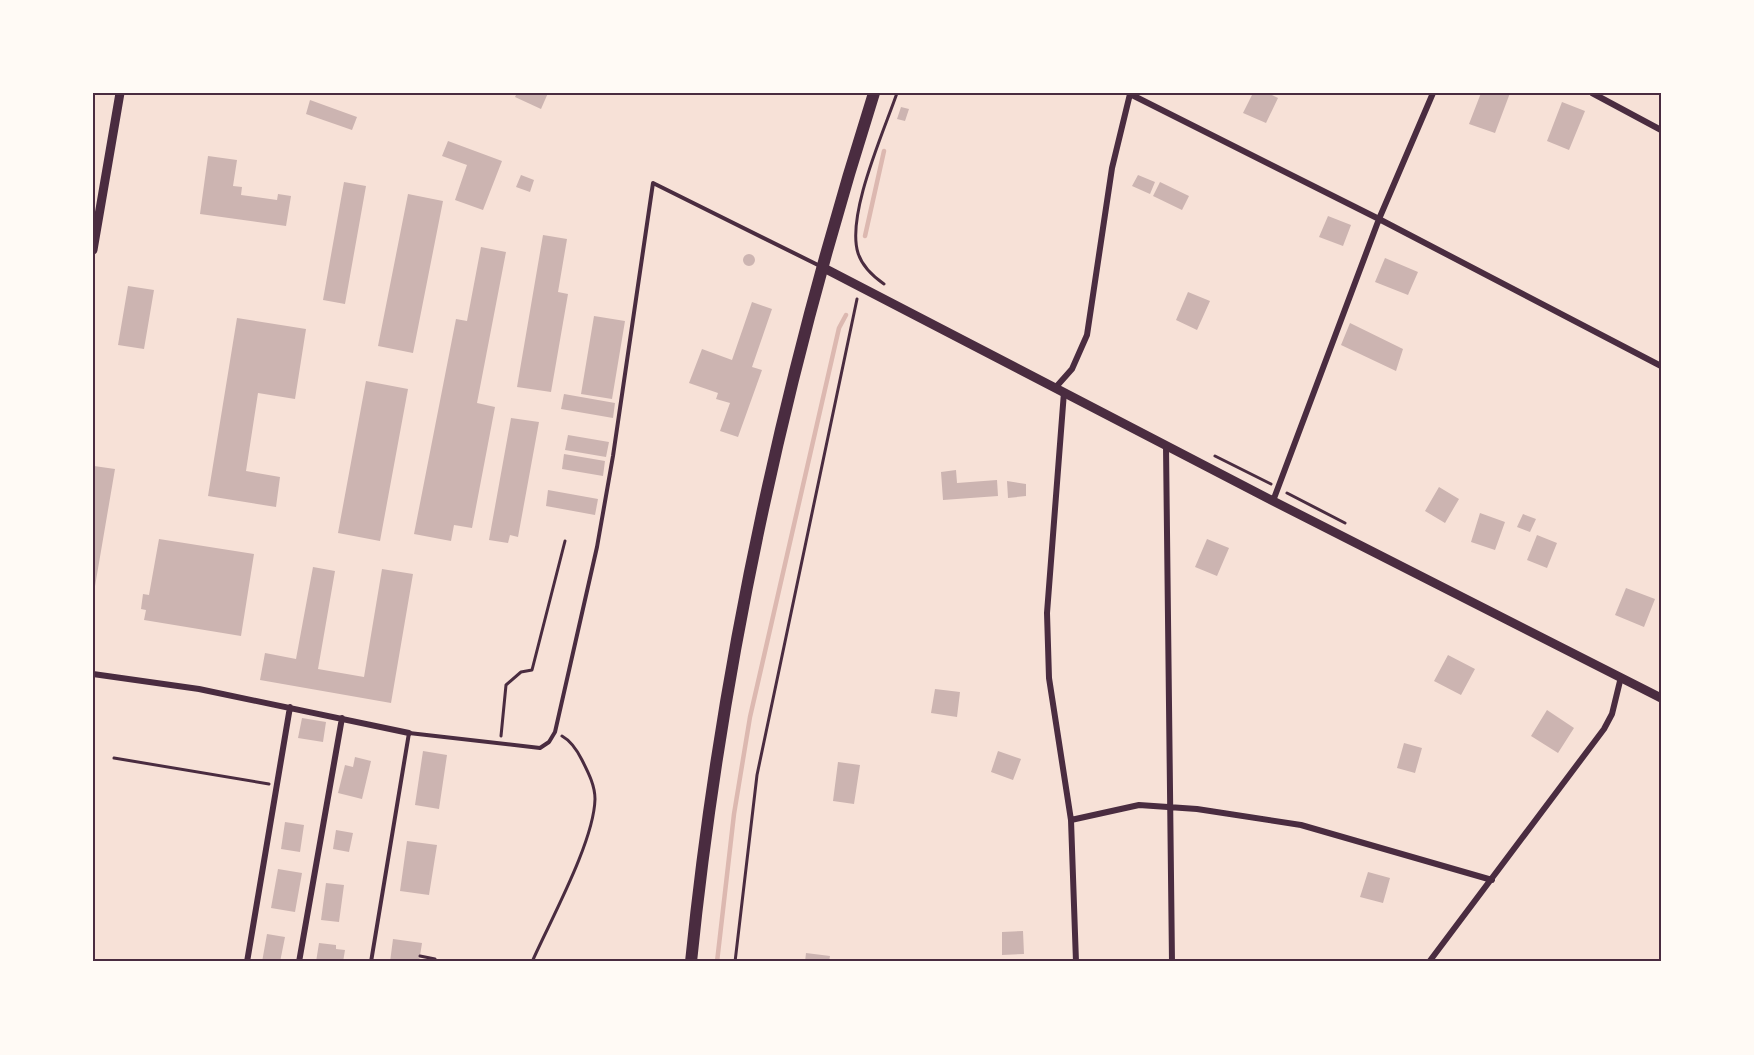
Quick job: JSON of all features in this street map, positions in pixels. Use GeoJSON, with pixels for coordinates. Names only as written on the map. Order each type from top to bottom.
{"type":"FeatureCollection","features":[{"type":"Feature","properties":{"kind":"highway"},"geometry":{"type":"LineString","coordinates":[[691,962],[717,743],[738,626],[774,454],[822,267],[874,93]]}},
{"type":"Feature","properties":{"kind":"street"},"geometry":{"type":"LineString","coordinates":[[93,250],[120,93]]}},
{"type":"Feature","properties":{"kind":"street"},"geometry":{"type":"LineString","coordinates":[[1273,501],[1379,219],[1433,93]]}},
{"type":"Feature","properties":{"kind":"street"},"geometry":{"type":"LineString","coordinates":[[1592,93],[1661,130]]}},
{"type":"Feature","properties":{"kind":"street"},"geometry":{"type":"LineString","coordinates":[[1076,962],[1071,820],[1049,678],[1047,613],[1060,390],[1087,334],[1112,168],[1130,94],[1379,219],[1661,366]]}},
{"type":"Feature","properties":{"kind":"street"},"geometry":{"type":"LineString","coordinates":[[822,267],[1273,501],[1661,698]]}},
{"type":"Feature","properties":{"kind":"street"},"geometry":{"type":"LineString","coordinates":[[1166,446],[1172,962]]}},
{"type":"Feature","properties":{"kind":"street"},"geometry":{"type":"LineString","coordinates":[[93,674],[199,689],[409,733]]}},
{"type":"Feature","properties":{"kind":"street"},"geometry":{"type":"LineString","coordinates":[[1430,962],[1604,729],[1612,714],[1621,677]]}},
{"type":"Feature","properties":{"kind":"street"},"geometry":{"type":"LineString","coordinates":[[247,962],[290,707]]}},
{"type":"Feature","properties":{"kind":"street"},"geometry":{"type":"LineString","coordinates":[[299,962],[342,718]]}},
{"type":"Feature","properties":{"kind":"street"},"geometry":{"type":"LineString","coordinates":[[1071,820],[1139,805],[1170,806],[1301,825],[1492,880]]}},
{"type":"Feature","properties":{"kind":"lane"},"geometry":{"type":"LineString","coordinates":[[371,962],[409,733],[540,748],[549,742],[555,732],[579,634],[610,478],[652,183],[822,267]]}},
{"type":"Feature","properties":{"kind":"path"},"geometry":{"type":"LineString","coordinates":[[891,290],[865,265],[858,253],[855,233],[861,196],[897,93]]}},
{"type":"Feature","properties":{"kind":"path"},"geometry":{"type":"LineString","coordinates":[[735,962],[758,775],[865,265]]}},
{"type":"Feature","properties":{"kind":"path"},"geometry":{"type":"LineString","coordinates":[[1210,453],[1348,524]]}},
{"type":"Feature","properties":{"kind":"path"},"geometry":{"type":"LineString","coordinates":[[501,744],[500,727],[506,684],[521,672],[532,670],[565,541]]}},
{"type":"Feature","properties":{"kind":"path"},"geometry":{"type":"LineString","coordinates":[[532,962],[582,849],[592,820],[595,797],[591,778],[579,753],[568,739],[555,732]]}},
{"type":"Feature","properties":{"kind":"path"},"geometry":{"type":"LineString","coordinates":[[114,758],[278,786]]}},
{"type":"Feature","properties":{"kind":"path"},"geometry":{"type":"LineString","coordinates":[[420,956],[435,959]]}},
{"type":"Feature","properties":{"kind":"building"},"geometry":{"type":"Polygon","coordinates":[[[517,93],[548,93],[541,109],[515,97],[517,93]]]}},
{"type":"Feature","properties":{"kind":"building"},"geometry":{"type":"Polygon","coordinates":[[[1253,93],[1268,93],[1278,98],[1266,123],[1243,113],[1253,93]]]}},
{"type":"Feature","properties":{"kind":"building"},"geometry":{"type":"Polygon","coordinates":[[[1481,93],[1510,93],[1495,133],[1469,124],[1481,93]]]}},
{"type":"Feature","properties":{"kind":"building"},"geometry":{"type":"Polygon","coordinates":[[[310,100],[357,117],[352,130],[306,114],[310,100]]]}},
{"type":"Feature","properties":{"kind":"building"},"geometry":{"type":"Polygon","coordinates":[[[1562,102],[1585,111],[1569,150],[1547,141],[1562,102]]]}},
{"type":"Feature","properties":{"kind":"building"},"geometry":{"type":"Polygon","coordinates":[[[901,107],[909,109],[905,121],[897,119],[901,107]]]}},
{"type":"Feature","properties":{"kind":"building"},"geometry":{"type":"Polygon","coordinates":[[[448,141],[502,161],[483,210],[455,200],[467,165],[442,156],[448,141]]]}},
{"type":"Feature","properties":{"kind":"building"},"geometry":{"type":"Polygon","coordinates":[[[208,156],[237,160],[233,186],[242,187],[241,195],[277,200],[278,194],[291,196],[286,226],[200,214],[208,156]]]}},
{"type":"Feature","properties":{"kind":"building"},"geometry":{"type":"Polygon","coordinates":[[[521,175],[534,180],[530,192],[516,187],[521,175]]]}},
{"type":"Feature","properties":{"kind":"building"},"geometry":{"type":"Polygon","coordinates":[[[1138,175],[1155,182],[1150,194],[1132,186],[1138,175]]]}},
{"type":"Feature","properties":{"kind":"building"},"geometry":{"type":"Polygon","coordinates":[[[344,182],[366,186],[345,304],[323,300],[344,182]]]}},
{"type":"Feature","properties":{"kind":"building"},"geometry":{"type":"Polygon","coordinates":[[[1160,182],[1189,196],[1182,210],[1153,196],[1160,182]]]}},
{"type":"Feature","properties":{"kind":"building"},"geometry":{"type":"Polygon","coordinates":[[[408,194],[443,201],[413,353],[378,346],[408,194]]]}},
{"type":"Feature","properties":{"kind":"building"},"geometry":{"type":"Polygon","coordinates":[[[1328,216],[1351,225],[1343,246],[1319,237],[1328,216]]]}},
{"type":"Feature","properties":{"kind":"building"},"geometry":{"type":"Polygon","coordinates":[[[543,235],[567,239],[558,292],[568,294],[551,392],[517,387],[543,235]]]}},
{"type":"Feature","properties":{"kind":"building"},"geometry":{"type":"Polygon","coordinates":[[[481,247],[506,252],[477,403],[495,407],[472,528],[454,525],[451,541],[414,534],[456,319],[467,321],[481,247]]]}},
{"type":"Feature","properties":{"kind":"building"},"geometry":{"type":"Polygon","coordinates":[[[751,254],[755,260],[751,266],[747,266],[743,258],[751,254]]]}},
{"type":"Feature","properties":{"kind":"building"},"geometry":{"type":"Polygon","coordinates":[[[1385,258],[1418,272],[1408,295],[1375,282],[1385,258]]]}},
{"type":"Feature","properties":{"kind":"building"},"geometry":{"type":"Polygon","coordinates":[[[128,286],[154,290],[144,349],[118,345],[128,286]]]}},
{"type":"Feature","properties":{"kind":"building"},"geometry":{"type":"Polygon","coordinates":[[[1188,292],[1210,301],[1197,330],[1176,320],[1188,292]]]}},
{"type":"Feature","properties":{"kind":"building"},"geometry":{"type":"Polygon","coordinates":[[[752,302],[772,309],[752,367],[762,370],[738,437],[720,431],[730,403],[716,399],[718,393],[689,383],[702,349],[732,360],[752,302]]]}},
{"type":"Feature","properties":{"kind":"building"},"geometry":{"type":"Polygon","coordinates":[[[594,316],[625,321],[612,399],[581,394],[594,316]]]}},
{"type":"Feature","properties":{"kind":"building"},"geometry":{"type":"Polygon","coordinates":[[[237,318],[306,329],[295,399],[258,393],[246,471],[280,477],[276,507],[208,496],[237,318]]]}},
{"type":"Feature","properties":{"kind":"building"},"geometry":{"type":"Polygon","coordinates":[[[1350,323],[1403,349],[1396,371],[1341,345],[1350,323]]]}},
{"type":"Feature","properties":{"kind":"building"},"geometry":{"type":"Polygon","coordinates":[[[366,381],[408,389],[380,541],[338,533],[366,381]]]}},
{"type":"Feature","properties":{"kind":"building"},"geometry":{"type":"Polygon","coordinates":[[[564,394],[615,403],[613,418],[561,409],[564,394]]]}},
{"type":"Feature","properties":{"kind":"building"},"geometry":{"type":"Polygon","coordinates":[[[511,418],[539,422],[518,537],[510,535],[508,543],[489,540],[511,418]]]}},
{"type":"Feature","properties":{"kind":"building"},"geometry":{"type":"Polygon","coordinates":[[[568,435],[609,442],[606,457],[565,450],[568,435]]]}},
{"type":"Feature","properties":{"kind":"building"},"geometry":{"type":"Polygon","coordinates":[[[564,454],[605,461],[603,476],[562,469],[564,454]]]}},
{"type":"Feature","properties":{"kind":"building"},"geometry":{"type":"Polygon","coordinates":[[[94,466],[115,469],[93,592],[94,466]]]}},
{"type":"Feature","properties":{"kind":"building"},"geometry":{"type":"Polygon","coordinates":[[[956,470],[957,483],[997,480],[998,496],[943,500],[941,472],[956,470]]]}},
{"type":"Feature","properties":{"kind":"building"},"geometry":{"type":"Polygon","coordinates":[[[1007,481],[1026,484],[1026,496],[1008,498],[1007,481]]]}},
{"type":"Feature","properties":{"kind":"building"},"geometry":{"type":"Polygon","coordinates":[[[1439,487],[1459,499],[1445,523],[1425,511],[1439,487]]]}},
{"type":"Feature","properties":{"kind":"building"},"geometry":{"type":"Polygon","coordinates":[[[548,490],[598,499],[595,515],[546,506],[548,490]]]}},
{"type":"Feature","properties":{"kind":"building"},"geometry":{"type":"Polygon","coordinates":[[[1480,513],[1505,522],[1495,550],[1471,542],[1480,513]]]}},
{"type":"Feature","properties":{"kind":"building"},"geometry":{"type":"Polygon","coordinates":[[[1523,514],[1536,519],[1530,532],[1517,527],[1523,514]]]}},
{"type":"Feature","properties":{"kind":"building"},"geometry":{"type":"Polygon","coordinates":[[[1537,535],[1557,543],[1547,568],[1527,560],[1537,535]]]}},
{"type":"Feature","properties":{"kind":"building"},"geometry":{"type":"Polygon","coordinates":[[[159,539],[254,554],[241,636],[144,620],[146,610],[141,609],[143,594],[149,595],[159,539]]]}},
{"type":"Feature","properties":{"kind":"building"},"geometry":{"type":"Polygon","coordinates":[[[1207,539],[1229,548],[1217,576],[1195,567],[1207,539]]]}},
{"type":"Feature","properties":{"kind":"building"},"geometry":{"type":"Polygon","coordinates":[[[313,567],[335,571],[318,669],[364,677],[382,569],[413,574],[391,703],[260,680],[265,653],[296,659],[313,567]]]}},
{"type":"Feature","properties":{"kind":"building"},"geometry":{"type":"Polygon","coordinates":[[[1626,588],[1655,599],[1644,627],[1615,615],[1626,588]]]}},
{"type":"Feature","properties":{"kind":"building"},"geometry":{"type":"Polygon","coordinates":[[[1448,655],[1475,669],[1461,695],[1434,681],[1448,655]]]}},
{"type":"Feature","properties":{"kind":"building"},"geometry":{"type":"Polygon","coordinates":[[[935,689],[960,692],[957,717],[931,713],[935,689]]]}},
{"type":"Feature","properties":{"kind":"building"},"geometry":{"type":"Polygon","coordinates":[[[1547,710],[1574,728],[1558,753],[1531,736],[1547,710]]]}},
{"type":"Feature","properties":{"kind":"building"},"geometry":{"type":"Polygon","coordinates":[[[302,718],[326,722],[323,742],[298,738],[302,718]]]}},
{"type":"Feature","properties":{"kind":"building"},"geometry":{"type":"Polygon","coordinates":[[[1404,743],[1422,748],[1415,773],[1397,768],[1404,743]]]}},
{"type":"Feature","properties":{"kind":"building"},"geometry":{"type":"Polygon","coordinates":[[[423,751],[447,755],[439,809],[415,805],[423,751]]]}},
{"type":"Feature","properties":{"kind":"building"},"geometry":{"type":"Polygon","coordinates":[[[998,751],[1021,759],[1013,780],[991,772],[998,751]]]}},
{"type":"Feature","properties":{"kind":"building"},"geometry":{"type":"Polygon","coordinates":[[[355,757],[371,761],[362,799],[338,793],[345,765],[353,767],[355,757]]]}},
{"type":"Feature","properties":{"kind":"building"},"geometry":{"type":"Polygon","coordinates":[[[838,762],[860,765],[854,804],[833,801],[838,762]]]}},
{"type":"Feature","properties":{"kind":"building"},"geometry":{"type":"Polygon","coordinates":[[[285,822],[304,825],[300,852],[281,849],[285,822]]]}},
{"type":"Feature","properties":{"kind":"building"},"geometry":{"type":"Polygon","coordinates":[[[336,830],[353,833],[349,852],[333,849],[336,830]]]}},
{"type":"Feature","properties":{"kind":"building"},"geometry":{"type":"Polygon","coordinates":[[[407,841],[437,845],[429,895],[400,891],[407,841]]]}},
{"type":"Feature","properties":{"kind":"building"},"geometry":{"type":"Polygon","coordinates":[[[278,869],[302,873],[295,912],[271,908],[278,869]]]}},
{"type":"Feature","properties":{"kind":"building"},"geometry":{"type":"Polygon","coordinates":[[[1368,872],[1390,878],[1383,903],[1360,897],[1368,872]]]}},
{"type":"Feature","properties":{"kind":"building"},"geometry":{"type":"Polygon","coordinates":[[[326,883],[344,885],[339,922],[321,920],[326,883]]]}},
{"type":"Feature","properties":{"kind":"building"},"geometry":{"type":"Polygon","coordinates":[[[1023,931],[1024,954],[1002,955],[1002,932],[1023,931]]]}},
{"type":"Feature","properties":{"kind":"building"},"geometry":{"type":"Polygon","coordinates":[[[267,934],[285,937],[280,962],[262,962],[267,934]]]}},
{"type":"Feature","properties":{"kind":"building"},"geometry":{"type":"Polygon","coordinates":[[[393,939],[422,943],[419,962],[390,962],[393,939]]]}},
{"type":"Feature","properties":{"kind":"building"},"geometry":{"type":"Polygon","coordinates":[[[319,943],[336,945],[336,949],[345,950],[343,962],[316,962],[319,943]]]}},
{"type":"Feature","properties":{"kind":"building"},"geometry":{"type":"Polygon","coordinates":[[[806,953],[830,956],[829,962],[805,962],[806,953]]]}},
{"type":"Feature","properties":{"kind":"waterway"},"geometry":{"type":"LineString","coordinates":[[865,236],[884,151]]}},
{"type":"Feature","properties":{"kind":"waterway"},"geometry":{"type":"LineString","coordinates":[[717,962],[734,814],[750,717],[839,328],[846,315]]}}]}
